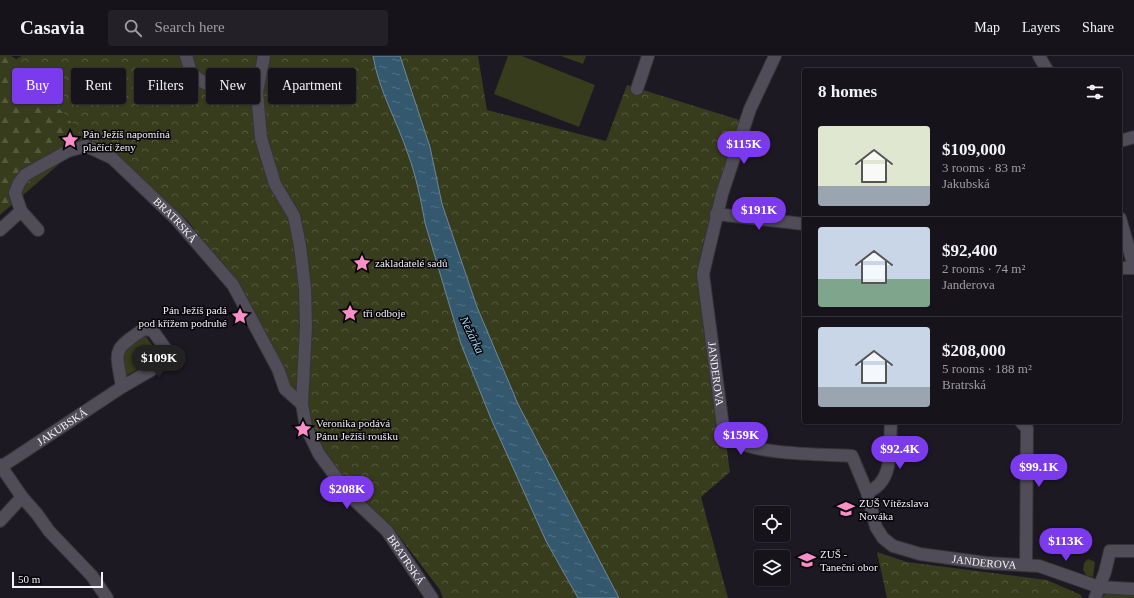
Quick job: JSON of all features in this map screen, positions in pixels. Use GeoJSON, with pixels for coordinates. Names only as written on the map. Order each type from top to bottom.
{"type":"FeatureCollection","features":[{"type":"Feature","properties":{"kind":"street"},"geometry":{"type":"LineString","coordinates":[[186,56],[191,70],[206,83]]}},
{"type":"Feature","properties":{"kind":"street","name":"BRATRSKÁ"},"geometry":{"type":"LineString","coordinates":[[260,77],[264,56]]}},
{"type":"Feature","properties":{"kind":"street"},"geometry":{"type":"LineString","coordinates":[[637,89],[648,56]]}},
{"type":"Feature","properties":{"kind":"street"},"geometry":{"type":"LineString","coordinates":[[775,56],[750,109],[716,214],[802,224]]}},
{"type":"Feature","properties":{"kind":"street"},"geometry":{"type":"LineString","coordinates":[[1039,56],[1046,68]]}},
{"type":"Feature","properties":{"kind":"street","name":"BRATRSKÁ"},"geometry":{"type":"LineString","coordinates":[[258,104],[261,138],[275,184],[294,216],[300,246],[305,288],[306,326],[302,404],[306,427],[319,454],[350,496],[386,531],[432,598]]}},
{"type":"Feature","properties":{"kind":"street"},"geometry":{"type":"LineString","coordinates":[[1122,140],[1134,137]]}},
{"type":"Feature","properties":{"kind":"street","name":"BRATRSKÁ"},"geometry":{"type":"LineString","coordinates":[[22,211],[15,193],[19,183],[25,175],[68,151],[80,147],[86,146],[112,158],[176,219],[233,285],[278,369],[285,389],[302,404]]}},
{"type":"Feature","properties":{"kind":"street"},"geometry":{"type":"LineString","coordinates":[[0,230],[22,211],[38,230]]}},
{"type":"Feature","properties":{"kind":"street","name":"JANDEROVA"},"geometry":{"type":"LineString","coordinates":[[716,214],[703,274],[723,426],[730,436],[738,441],[763,450],[852,456],[867,492],[879,534],[893,546],[913,552],[986,563],[1026,564],[1050,568],[1097,592],[1134,589]]}},
{"type":"Feature","properties":{"kind":"street"},"geometry":{"type":"LineString","coordinates":[[1122,225],[1134,267],[1122,268]]}},
{"type":"Feature","properties":{"kind":"street","name":"JAKUBSKÁ"},"geometry":{"type":"LineString","coordinates":[[107,598],[92,576],[49,531],[22,497],[1,466],[122,387],[172,358],[153,330],[144,329],[121,344],[118,359],[122,387]]}},
{"type":"Feature","properties":{"kind":"street"},"geometry":{"type":"LineString","coordinates":[[867,492],[875,490],[883,483],[887,474],[891,424]]}},
{"type":"Feature","properties":{"kind":"street"},"geometry":{"type":"LineString","coordinates":[[1023,424],[1027,428],[1026,564]]}},
{"type":"Feature","properties":{"kind":"street"},"geometry":{"type":"LineString","coordinates":[[0,521],[22,497]]}},
{"type":"Feature","properties":{"kind":"street"},"geometry":{"type":"LineString","coordinates":[[1097,592],[1105,572],[1110,551],[1134,551]]}},
{"type":"Feature","properties":{"kind":"green space"},"geometry":{"type":"Polygon","coordinates":[[[0,56],[11,56],[16,59],[24,68],[12,68],[12,104],[55,104],[87,140],[0,215],[0,56]]]}},
{"type":"Feature","properties":{"kind":"green space"},"geometry":{"type":"Polygon","coordinates":[[[22,56],[478,56],[487,110],[606,141],[627,85],[746,122],[703,274],[730,472],[701,497],[728,598],[443,598],[440,590],[393,528],[355,493],[330,463],[311,430],[296,389],[289,385],[253,310],[235,283],[188,221],[121,159],[87,140],[55,104],[63,104],[63,68],[24,68],[16,59],[22,56]]]}},
{"type":"Feature","properties":{"kind":"green space"},"geometry":{"type":"Polygon","coordinates":[[[508,56],[522,56],[595,85],[579,127],[494,94],[508,56]]]}},
{"type":"Feature","properties":{"kind":"green space"},"geometry":{"type":"Polygon","coordinates":[[[561,56],[586,56],[583,64],[561,56]]]}},
{"type":"Feature","properties":{"kind":"green space"},"geometry":{"type":"Polygon","coordinates":[[[145,335],[160,356],[126,376],[123,348],[145,335]]]}},
{"type":"Feature","properties":{"kind":"green space"},"geometry":{"type":"Polygon","coordinates":[[[877,552],[907,562],[1047,580],[1081,595],[1082,598],[887,598],[877,552]]]}},
{"type":"Feature","properties":{"kind":"green space"},"geometry":{"type":"Polygon","coordinates":[[[1088,559],[1095,562],[1093,577],[1087,576],[1083,570],[1084,563],[1088,559]]]}},
{"type":"Feature","properties":{"kind":"green space"},"geometry":{"type":"Polygon","coordinates":[[[1107,593],[1134,594],[1134,598],[1101,598],[1107,593]]]}},
{"type":"Feature","properties":{"kind":"water","name":"Nežárka"},"geometry":{"type":"Polygon","coordinates":[[[373,56],[400,56],[430,147],[442,204],[477,307],[518,404],[619,598],[578,598],[546,541],[492,421],[461,344],[425,223],[413,171],[404,142],[379,81],[373,56]]]}},
{"type":"Feature","properties":{"kind":"place","name":"Pán Ježíš napomíná plačící ženy"},"geometry":{"type":"Point","coordinates":[70,140]}},
{"type":"Feature","properties":{"kind":"place","name":"zakladatelé sadů"},"geometry":{"type":"Point","coordinates":[362,263]}},
{"type":"Feature","properties":{"kind":"place","name":"tři odboje"},"geometry":{"type":"Point","coordinates":[350,313]}},
{"type":"Feature","properties":{"kind":"place","name":"Pán Ježíš padá pod křížem podruhé"},"geometry":{"type":"Point","coordinates":[240,316]}},
{"type":"Feature","properties":{"kind":"place","name":"Veronika podává Pánu Ježíši roušku"},"geometry":{"type":"Point","coordinates":[303,429]}},
{"type":"Feature","properties":{"kind":"place","name":"ZUŠ Vítězslava Nováka"},"geometry":{"type":"Point","coordinates":[846,509]}},
{"type":"Feature","properties":{"kind":"place","name":"ZUŠ - Taneční obor"},"geometry":{"type":"Point","coordinates":[807,560]}}]}
